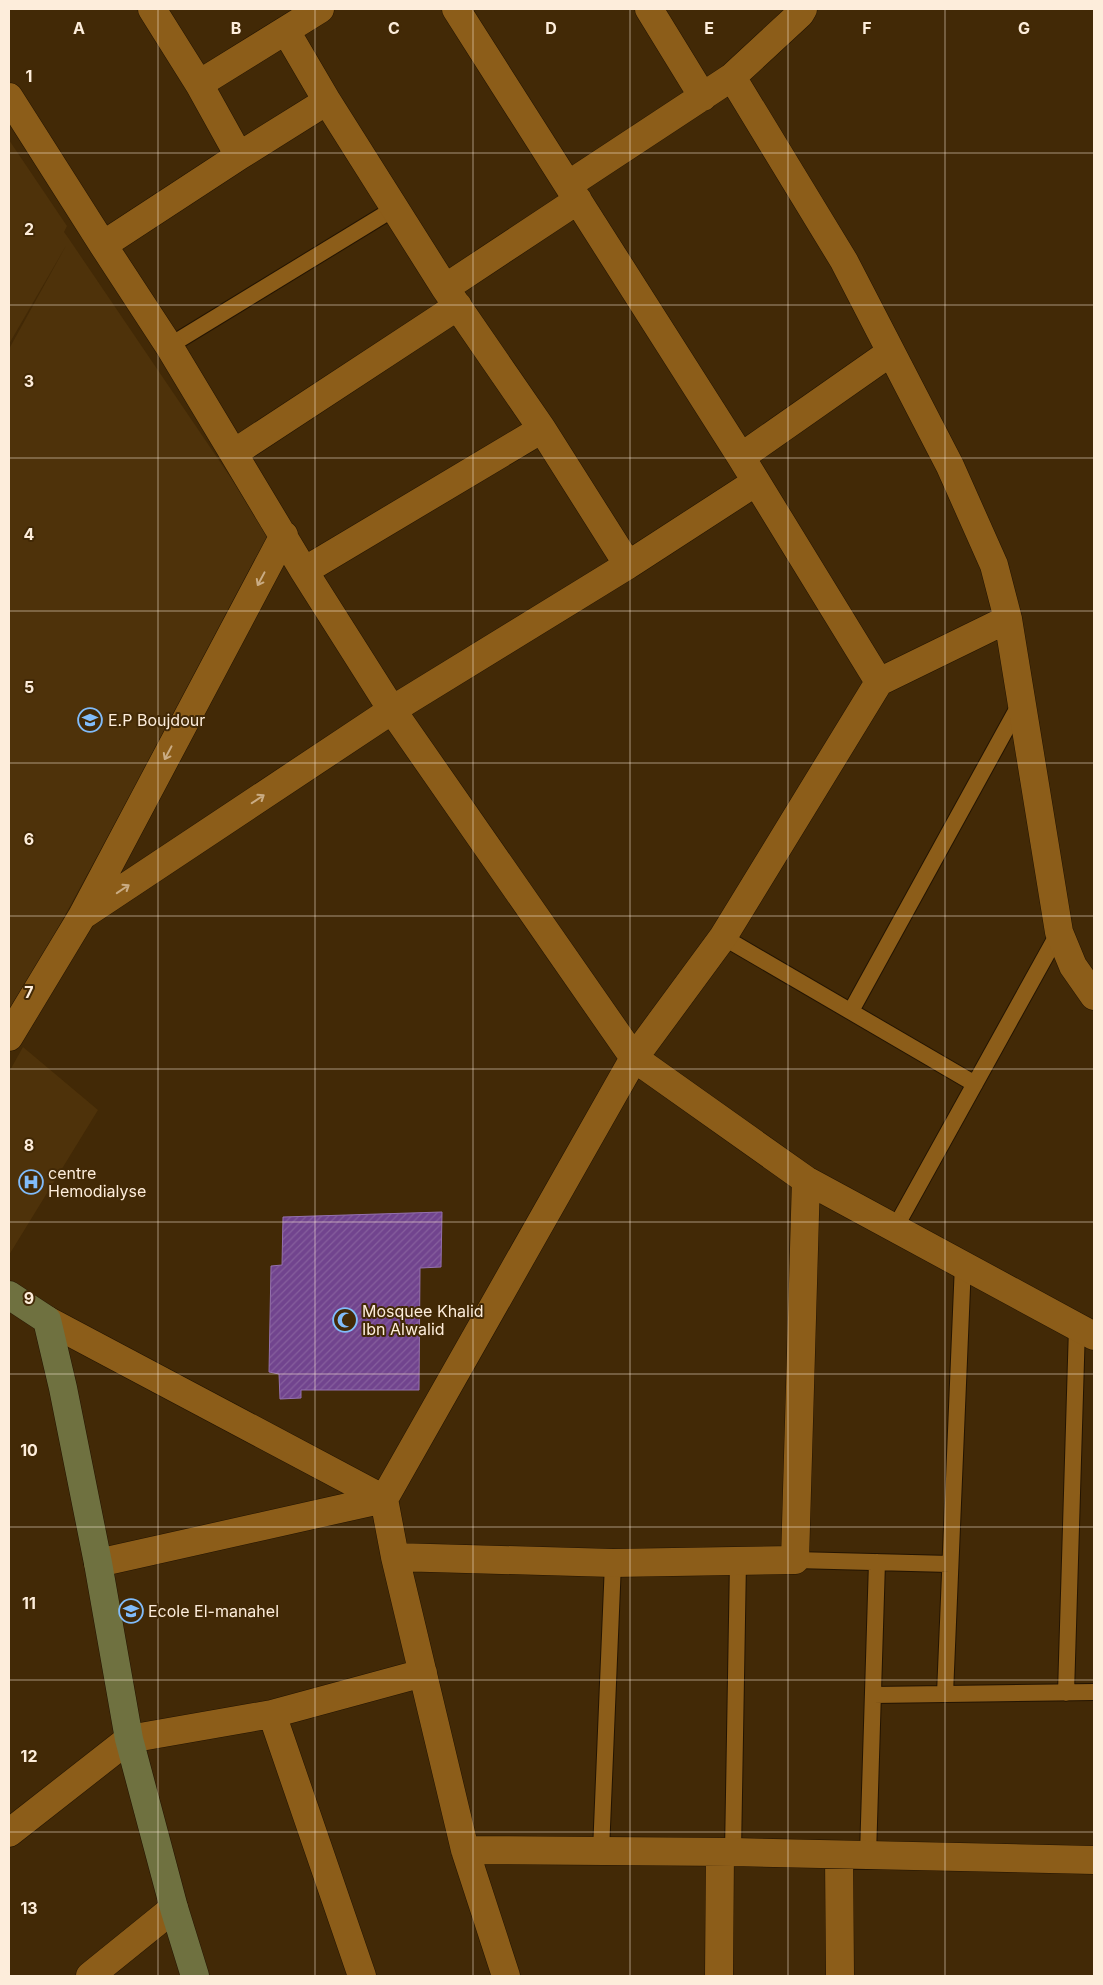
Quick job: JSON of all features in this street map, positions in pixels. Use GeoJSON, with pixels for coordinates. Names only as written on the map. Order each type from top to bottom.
{"type":"FeatureCollection","features":[{"type":"Feature","properties":{"kind":"main road"},"geometry":{"type":"LineString","coordinates":[[9,1295],[47,1320],[63,1388],[98,1563],[129,1739],[174,1908],[195,1976]]}},
{"type":"Feature","properties":{"kind":"street"},"geometry":{"type":"LineString","coordinates":[[152,9],[199,84],[239,156]]}},
{"type":"Feature","properties":{"kind":"street"},"geometry":{"type":"LineString","coordinates":[[199,84],[320,9]]}},
{"type":"Feature","properties":{"kind":"street"},"geometry":{"type":"LineString","coordinates":[[456,9],[741,458],[880,682]]}},
{"type":"Feature","properties":{"kind":"street"},"geometry":{"type":"LineString","coordinates":[[649,9],[703,97]]}},
{"type":"Feature","properties":{"kind":"street"},"geometry":{"type":"LineString","coordinates":[[234,453],[452,297],[573,193],[732,77],[800,11]]}},
{"type":"Feature","properties":{"kind":"street"},"geometry":{"type":"LineString","coordinates":[[286,31],[327,101],[395,208],[452,297],[542,428],[628,565]]}},
{"type":"Feature","properties":{"kind":"street"},"geometry":{"type":"LineString","coordinates":[[732,77],[844,261],[950,466],[994,565],[1008,619],[1059,932],[1073,966],[1094,996]]}},
{"type":"Feature","properties":{"kind":"street"},"geometry":{"type":"LineString","coordinates":[[9,97],[102,245],[169,346],[304,571],[392,710],[634,1058],[806,1180],[1086,1332]]}},
{"type":"Feature","properties":{"kind":"street"},"geometry":{"type":"LineString","coordinates":[[102,245],[327,101]]}},
{"type":"Feature","properties":{"kind":"street"},"geometry":{"type":"LineString","coordinates":[[741,458],[891,352]]}},
{"type":"Feature","properties":{"kind":"street"},"geometry":{"type":"LineString","coordinates":[[304,571],[542,428]]}},
{"type":"Feature","properties":{"kind":"street"},"geometry":{"type":"LineString","coordinates":[[82,916],[392,710],[628,565],[756,482]]}},
{"type":"Feature","properties":{"kind":"street"},"geometry":{"type":"LineString","coordinates":[[9,1037],[82,916],[284,535]]}},
{"type":"Feature","properties":{"kind":"street"},"geometry":{"type":"LineString","coordinates":[[506,1976],[464,1850],[395,1557],[384,1499],[634,1058],[723,937],[880,682],[1008,619]]}},
{"type":"Feature","properties":{"kind":"street"},"geometry":{"type":"LineString","coordinates":[[395,1557],[613,1563],[795,1560],[806,1180]]}},
{"type":"Feature","properties":{"kind":"street"},"geometry":{"type":"LineString","coordinates":[[47,1320],[384,1499]]}},
{"type":"Feature","properties":{"kind":"street"},"geometry":{"type":"LineString","coordinates":[[98,1563],[384,1499]]}},
{"type":"Feature","properties":{"kind":"street"},"geometry":{"type":"LineString","coordinates":[[9,1833],[129,1739],[272,1714],[422,1674]]}},
{"type":"Feature","properties":{"kind":"street"},"geometry":{"type":"LineString","coordinates":[[272,1714],[362,1976]]}},
{"type":"Feature","properties":{"kind":"street"},"geometry":{"type":"LineString","coordinates":[[464,1850],[727,1852],[1094,1860]]}},
{"type":"Feature","properties":{"kind":"street"},"geometry":{"type":"LineString","coordinates":[[719,1976],[727,1852]]}},
{"type":"Feature","properties":{"kind":"street"},"geometry":{"type":"LineString","coordinates":[[839,1854],[840,1976]]}},
{"type":"Feature","properties":{"kind":"street"},"geometry":{"type":"LineString","coordinates":[[90,1976],[174,1908]]}},
{"type":"Feature","properties":{"kind":"lane"},"geometry":{"type":"LineString","coordinates":[[169,346],[395,208]]}},
{"type":"Feature","properties":{"kind":"lane"},"geometry":{"type":"LineString","coordinates":[[850,1012],[1021,701]]}},
{"type":"Feature","properties":{"kind":"lane"},"geometry":{"type":"LineString","coordinates":[[895,1228],[1059,932]]}},
{"type":"Feature","properties":{"kind":"lane"},"geometry":{"type":"LineString","coordinates":[[723,937],[975,1084]]}},
{"type":"Feature","properties":{"kind":"lane"},"geometry":{"type":"LineString","coordinates":[[944,1694],[963,1264]]}},
{"type":"Feature","properties":{"kind":"lane"},"geometry":{"type":"LineString","coordinates":[[1066,1692],[1086,1332]]}},
{"type":"Feature","properties":{"kind":"lane"},"geometry":{"type":"LineString","coordinates":[[795,1560],[950,1564]]}},
{"type":"Feature","properties":{"kind":"lane"},"geometry":{"type":"LineString","coordinates":[[727,1852],[738,1561]]}},
{"type":"Feature","properties":{"kind":"lane"},"geometry":{"type":"LineString","coordinates":[[868,1855],[877,1562]]}},
{"type":"Feature","properties":{"kind":"lane"},"geometry":{"type":"LineString","coordinates":[[602,1851],[613,1563]]}},
{"type":"Feature","properties":{"kind":"lane"},"geometry":{"type":"LineString","coordinates":[[873,1695],[1094,1692]]}},
{"type":"Feature","properties":{"kind":"shaded area","name":"E.P Boujdour"},"geometry":{"type":"Polygon","coordinates":[[[9,140],[67,226],[64,232],[271,537],[9,1018],[9,349],[67,244],[9,344],[9,140]]]}},
{"type":"Feature","properties":{"kind":"shaded area","name":"centre Hemodialyse"},"geometry":{"type":"Polygon","coordinates":[[[23,1047],[98,1110],[9,1255],[9,1072],[23,1047]]]}},
{"type":"Feature","properties":{"kind":"building","name":"Mosquee Khalid Ibn Alwalid"},"geometry":{"type":"Polygon","coordinates":[[[442,1212],[441,1267],[420,1268],[419,1390],[301,1390],[301,1398],[280,1399],[279,1374],[269,1372],[271,1266],[282,1265],[283,1217],[442,1212]]]}},
{"type":"Feature","properties":{"kind":"place","name":"E.P Boujdour"},"geometry":{"type":"Point","coordinates":[90,720]}},
{"type":"Feature","properties":{"kind":"place","name":"centre Hemodialyse"},"geometry":{"type":"Point","coordinates":[31,1182]}},
{"type":"Feature","properties":{"kind":"place","name":"Mosquee Khalid Ibn Alwalid"},"geometry":{"type":"Point","coordinates":[345,1320]}},
{"type":"Feature","properties":{"kind":"place","name":"Ecole El-manahel"},"geometry":{"type":"Point","coordinates":[131,1611]}}]}
